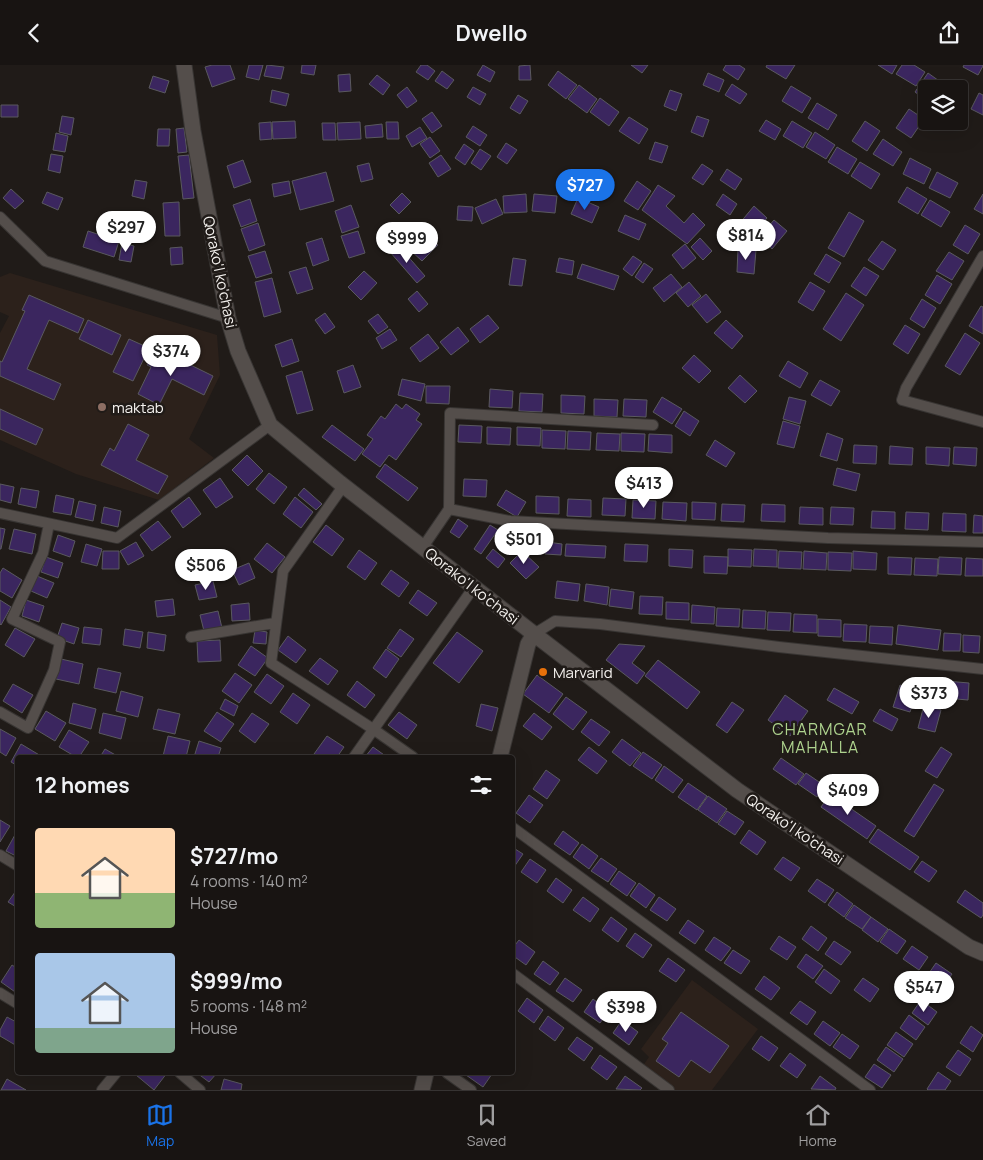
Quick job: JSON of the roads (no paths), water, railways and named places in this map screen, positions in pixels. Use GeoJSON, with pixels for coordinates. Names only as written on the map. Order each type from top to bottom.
{"type":"FeatureCollection","features":[{"type":"Feature","properties":{"kind":"street","name":"Qorako'l ko'chasi"},"geometry":{"type":"LineString","coordinates":[[184,65],[193,131],[228,317],[238,351],[270,425],[534,634],[737,790],[969,947],[983,953]]}},
{"type":"Feature","properties":{"kind":"street"},"geometry":{"type":"LineString","coordinates":[[0,217],[45,261],[228,317]]}},
{"type":"Feature","properties":{"kind":"street"},"geometry":{"type":"LineString","coordinates":[[983,256],[906,388],[902,400],[983,422]]}},
{"type":"Feature","properties":{"kind":"street"},"geometry":{"type":"LineString","coordinates":[[423,547],[449,509],[450,413],[654,425]]}},
{"type":"Feature","properties":{"kind":"street"},"geometry":{"type":"LineString","coordinates":[[0,513],[117,538],[270,425]]}},
{"type":"Feature","properties":{"kind":"street"},"geometry":{"type":"LineString","coordinates":[[344,485],[283,571],[271,663],[410,755]]}},
{"type":"Feature","properties":{"kind":"street"},"geometry":{"type":"LineString","coordinates":[[449,509],[520,521],[828,538],[983,542]]}},
{"type":"Feature","properties":{"kind":"street"},"geometry":{"type":"LineString","coordinates":[[0,712],[28,728],[54,670],[60,642],[12,619],[43,553],[49,524]]}},
{"type":"Feature","properties":{"kind":"street"},"geometry":{"type":"LineString","coordinates":[[355,755],[474,587]]}},
{"type":"Feature","properties":{"kind":"street"},"geometry":{"type":"LineString","coordinates":[[500,755],[528,644],[534,634],[554,621],[600,624],[779,647],[983,669]]}},
{"type":"Feature","properties":{"kind":"street"},"geometry":{"type":"LineString","coordinates":[[191,637],[275,623]]}},
{"type":"Feature","properties":{"kind":"street"},"geometry":{"type":"LineString","coordinates":[[515,829],[870,1090]]}},
{"type":"Feature","properties":{"kind":"street"},"geometry":{"type":"LineString","coordinates":[[0,855],[15,864]]}},
{"type":"Feature","properties":{"kind":"street"},"geometry":{"type":"LineString","coordinates":[[515,975],[669,1090]]}},
{"type":"Feature","properties":{"kind":"street"},"geometry":{"type":"LineString","coordinates":[[0,993],[15,1002]]}},
{"type":"Feature","properties":{"kind":"street"},"geometry":{"type":"LineString","coordinates":[[102,1090],[114,1075]]}},
{"type":"Feature","properties":{"kind":"street"},"geometry":{"type":"LineString","coordinates":[[182,1075],[200,1090]]}},
{"type":"Feature","properties":{"kind":"street"},"geometry":{"type":"LineString","coordinates":[[422,1090],[426,1075]]}},
{"type":"Feature","properties":{"kind":"street"},"geometry":{"type":"LineString","coordinates":[[450,1075],[471,1090]]}},
{"type":"Feature","properties":{"kind":"place","name":"maktab"},"geometry":{"type":"Point","coordinates":[102,407]}},
{"type":"Feature","properties":{"kind":"place","name":"Marvarid"},"geometry":{"type":"Point","coordinates":[543,672]}},
{"type":"Feature","properties":{"kind":"district","name":"CHARMGAR MAHALLA"},"geometry":{"type":"Point","coordinates":[820,738]}}]}
